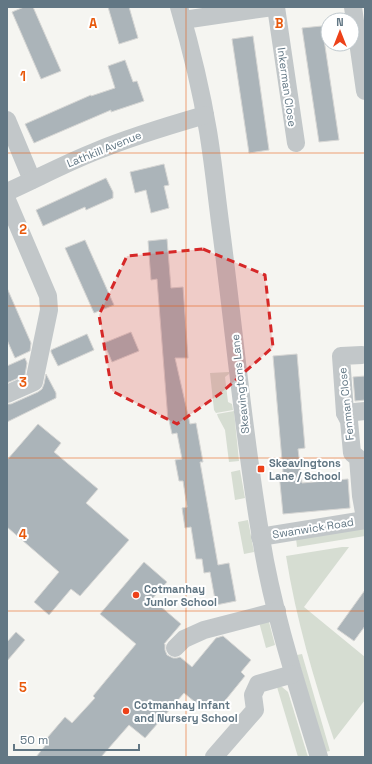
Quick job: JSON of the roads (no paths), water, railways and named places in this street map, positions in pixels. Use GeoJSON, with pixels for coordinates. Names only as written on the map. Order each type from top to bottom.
{"type":"FeatureCollection","features":[{"type":"Feature","properties":{"kind":"street"},"geometry":{"type":"LineString","coordinates":[[181,14],[273,7]]}},
{"type":"Feature","properties":{"kind":"street","name":"Inkerman Close"},"geometry":{"type":"LineString","coordinates":[[273,7],[296,144]]}},
{"type":"Feature","properties":{"kind":"street"},"geometry":{"type":"LineString","coordinates":[[353,7],[365,87]]}},
{"type":"Feature","properties":{"kind":"street","name":"Skeavingtons Lane"},"geometry":{"type":"LineString","coordinates":[[181,14],[193,59],[205,115],[212,160],[245,432],[260,537],[277,611],[319,757]]}},
{"type":"Feature","properties":{"kind":"street","name":"Lathkill Avenue"},"geometry":{"type":"LineString","coordinates":[[7,192],[92,152],[164,127],[205,115]]}},
{"type":"Feature","properties":{"kind":"street"},"geometry":{"type":"LineString","coordinates":[[7,120],[32,180]]}},
{"type":"Feature","properties":{"kind":"street"},"geometry":{"type":"LineString","coordinates":[[7,200],[48,296],[49,310],[34,382],[7,394]]}},
{"type":"Feature","properties":{"kind":"street","name":"Fenman Close"},"geometry":{"type":"LineString","coordinates":[[362,355],[341,356],[345,413],[349,421],[352,453],[358,458],[361,496],[365,519]]}},
{"type":"Feature","properties":{"kind":"street"},"geometry":{"type":"LineString","coordinates":[[345,413],[365,411]]}},
{"type":"Feature","properties":{"kind":"street","name":"Swanwick Road"},"geometry":{"type":"LineString","coordinates":[[260,537],[365,519]]}},
{"type":"Feature","properties":{"kind":"street"},"geometry":{"type":"LineString","coordinates":[[175,648],[184,640],[204,630],[277,611]]}},
{"type":"Feature","properties":{"kind":"street"},"geometry":{"type":"LineString","coordinates":[[214,757],[255,710],[253,695],[258,684],[294,674]]}},
{"type":"Feature","properties":{"kind":"place","name":"Skeavingtons Lane / School"},"geometry":{"type":"Point","coordinates":[261,469]}},
{"type":"Feature","properties":{"kind":"place","name":"Cotmanhay Junior School"},"geometry":{"type":"Point","coordinates":[136,595]}},
{"type":"Feature","properties":{"kind":"place","name":"Cotmanhay Infant and Nursery School"},"geometry":{"type":"Point","coordinates":[126,711]}}]}
